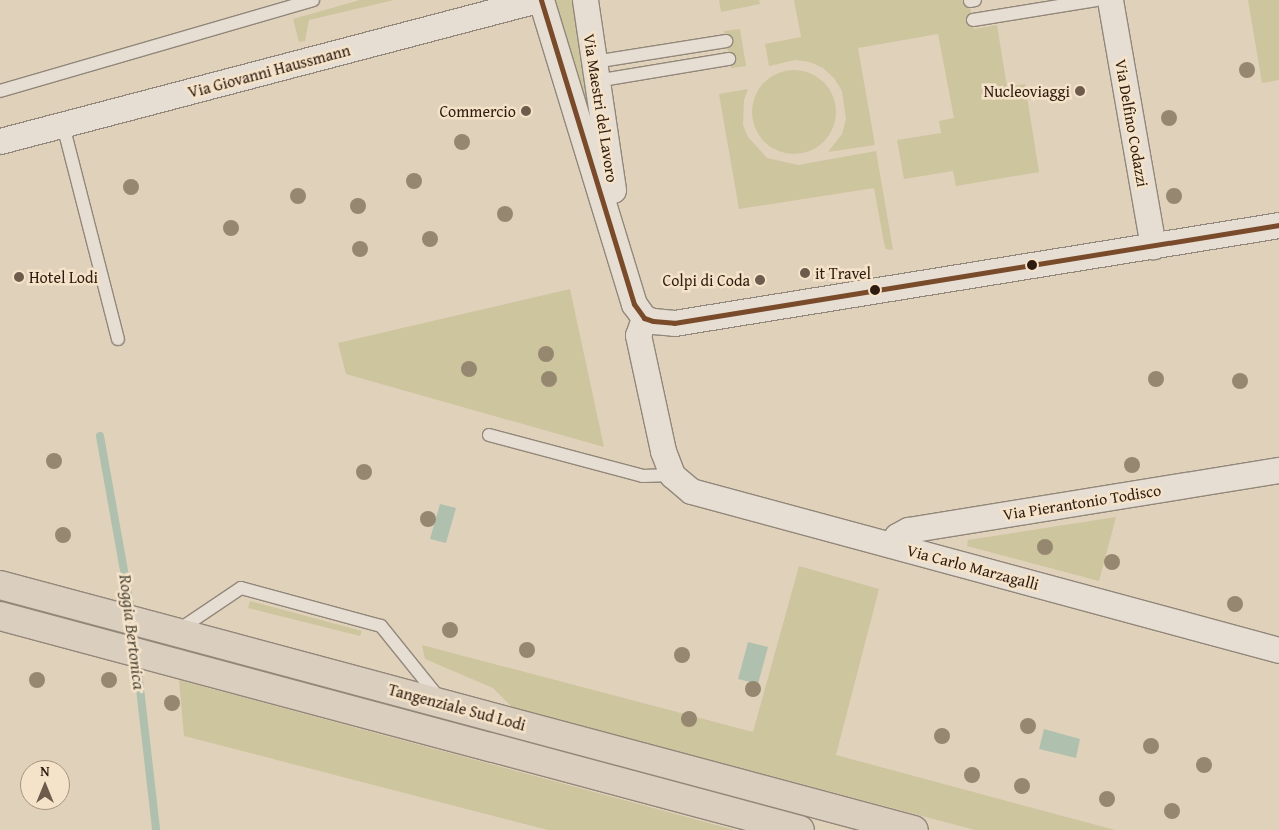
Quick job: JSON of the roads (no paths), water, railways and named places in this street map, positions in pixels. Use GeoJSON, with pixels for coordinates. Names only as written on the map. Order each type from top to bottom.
{"type":"FeatureCollection","features":[{"type":"Feature","properties":{"kind":"highway","name":"Tangenziale Sud Lodi"},"geometry":{"type":"LineString","coordinates":[[0,585],[914,830]]}},
{"type":"Feature","properties":{"kind":"highway","name":"Tangenziale Sud Lodi"},"geometry":{"type":"LineString","coordinates":[[0,616],[800,830]]}},
{"type":"Feature","properties":{"kind":"street","name":"Via Giovanni Haussmann"},"geometry":{"type":"LineString","coordinates":[[0,141],[539,0]]}},
{"type":"Feature","properties":{"kind":"street","name":"Via Maestri del Lavoro"},"geometry":{"type":"LineString","coordinates":[[539,0],[634,304],[644,318]]}},
{"type":"Feature","properties":{"kind":"street","name":"Via Maestri del Lavoro"},"geometry":{"type":"LineString","coordinates":[[585,0],[626,274]]}},
{"type":"Feature","properties":{"kind":"street","name":"Via Delfino Codazzi"},"geometry":{"type":"LineString","coordinates":[[1110,0],[1153,246]]}},
{"type":"Feature","properties":{"kind":"street"},"geometry":{"type":"LineString","coordinates":[[672,475],[663,451],[639,343],[640,327],[644,318],[674,323],[1279,225]]}},
{"type":"Feature","properties":{"kind":"street","name":"Via Pierantonio Todisco"},"geometry":{"type":"LineString","coordinates":[[893,545],[896,536],[908,530],[1279,470]]}},
{"type":"Feature","properties":{"kind":"street","name":"Via Carlo Marzagalli"},"geometry":{"type":"LineString","coordinates":[[672,475],[690,491],[1279,650]]}},
{"type":"Feature","properties":{"kind":"lane"},"geometry":{"type":"LineString","coordinates":[[0,91],[313,0]]}},
{"type":"Feature","properties":{"kind":"lane"},"geometry":{"type":"LineString","coordinates":[[973,20],[1096,0]]}},
{"type":"Feature","properties":{"kind":"lane"},"geometry":{"type":"LineString","coordinates":[[595,72],[726,41]]}},
{"type":"Feature","properties":{"kind":"lane"},"geometry":{"type":"LineString","coordinates":[[595,72],[729,59]]}},
{"type":"Feature","properties":{"kind":"lane"},"geometry":{"type":"LineString","coordinates":[[0,84],[14,87]]}},
{"type":"Feature","properties":{"kind":"lane"},"geometry":{"type":"LineString","coordinates":[[63,125],[118,339]]}},
{"type":"Feature","properties":{"kind":"lane"},"geometry":{"type":"LineString","coordinates":[[489,435],[643,476],[672,475]]}},
{"type":"Feature","properties":{"kind":"lane"},"geometry":{"type":"LineString","coordinates":[[170,630],[241,588],[381,626],[444,704]]}},
{"type":"Feature","properties":{"kind":"waterway","name":"Roggia Bertonica"},"geometry":{"type":"LineString","coordinates":[[100,436],[132,616]]}},
{"type":"Feature","properties":{"kind":"waterway","name":"Roggia Bertonica"},"geometry":{"type":"LineString","coordinates":[[133,627],[156,830]]}},
{"type":"Feature","properties":{"kind":"place","name":"Nucleoviaggi"},"geometry":{"type":"Point","coordinates":[1080,91]}},
{"type":"Feature","properties":{"kind":"place","name":"Commercio"},"geometry":{"type":"Point","coordinates":[526,111]}},
{"type":"Feature","properties":{"kind":"place","name":"it Travel"},"geometry":{"type":"Point","coordinates":[805,273]}},
{"type":"Feature","properties":{"kind":"place","name":"Hotel Lodi"},"geometry":{"type":"Point","coordinates":[19,277]}},
{"type":"Feature","properties":{"kind":"place","name":"Colpi di Coda"},"geometry":{"type":"Point","coordinates":[760,280]}}]}
